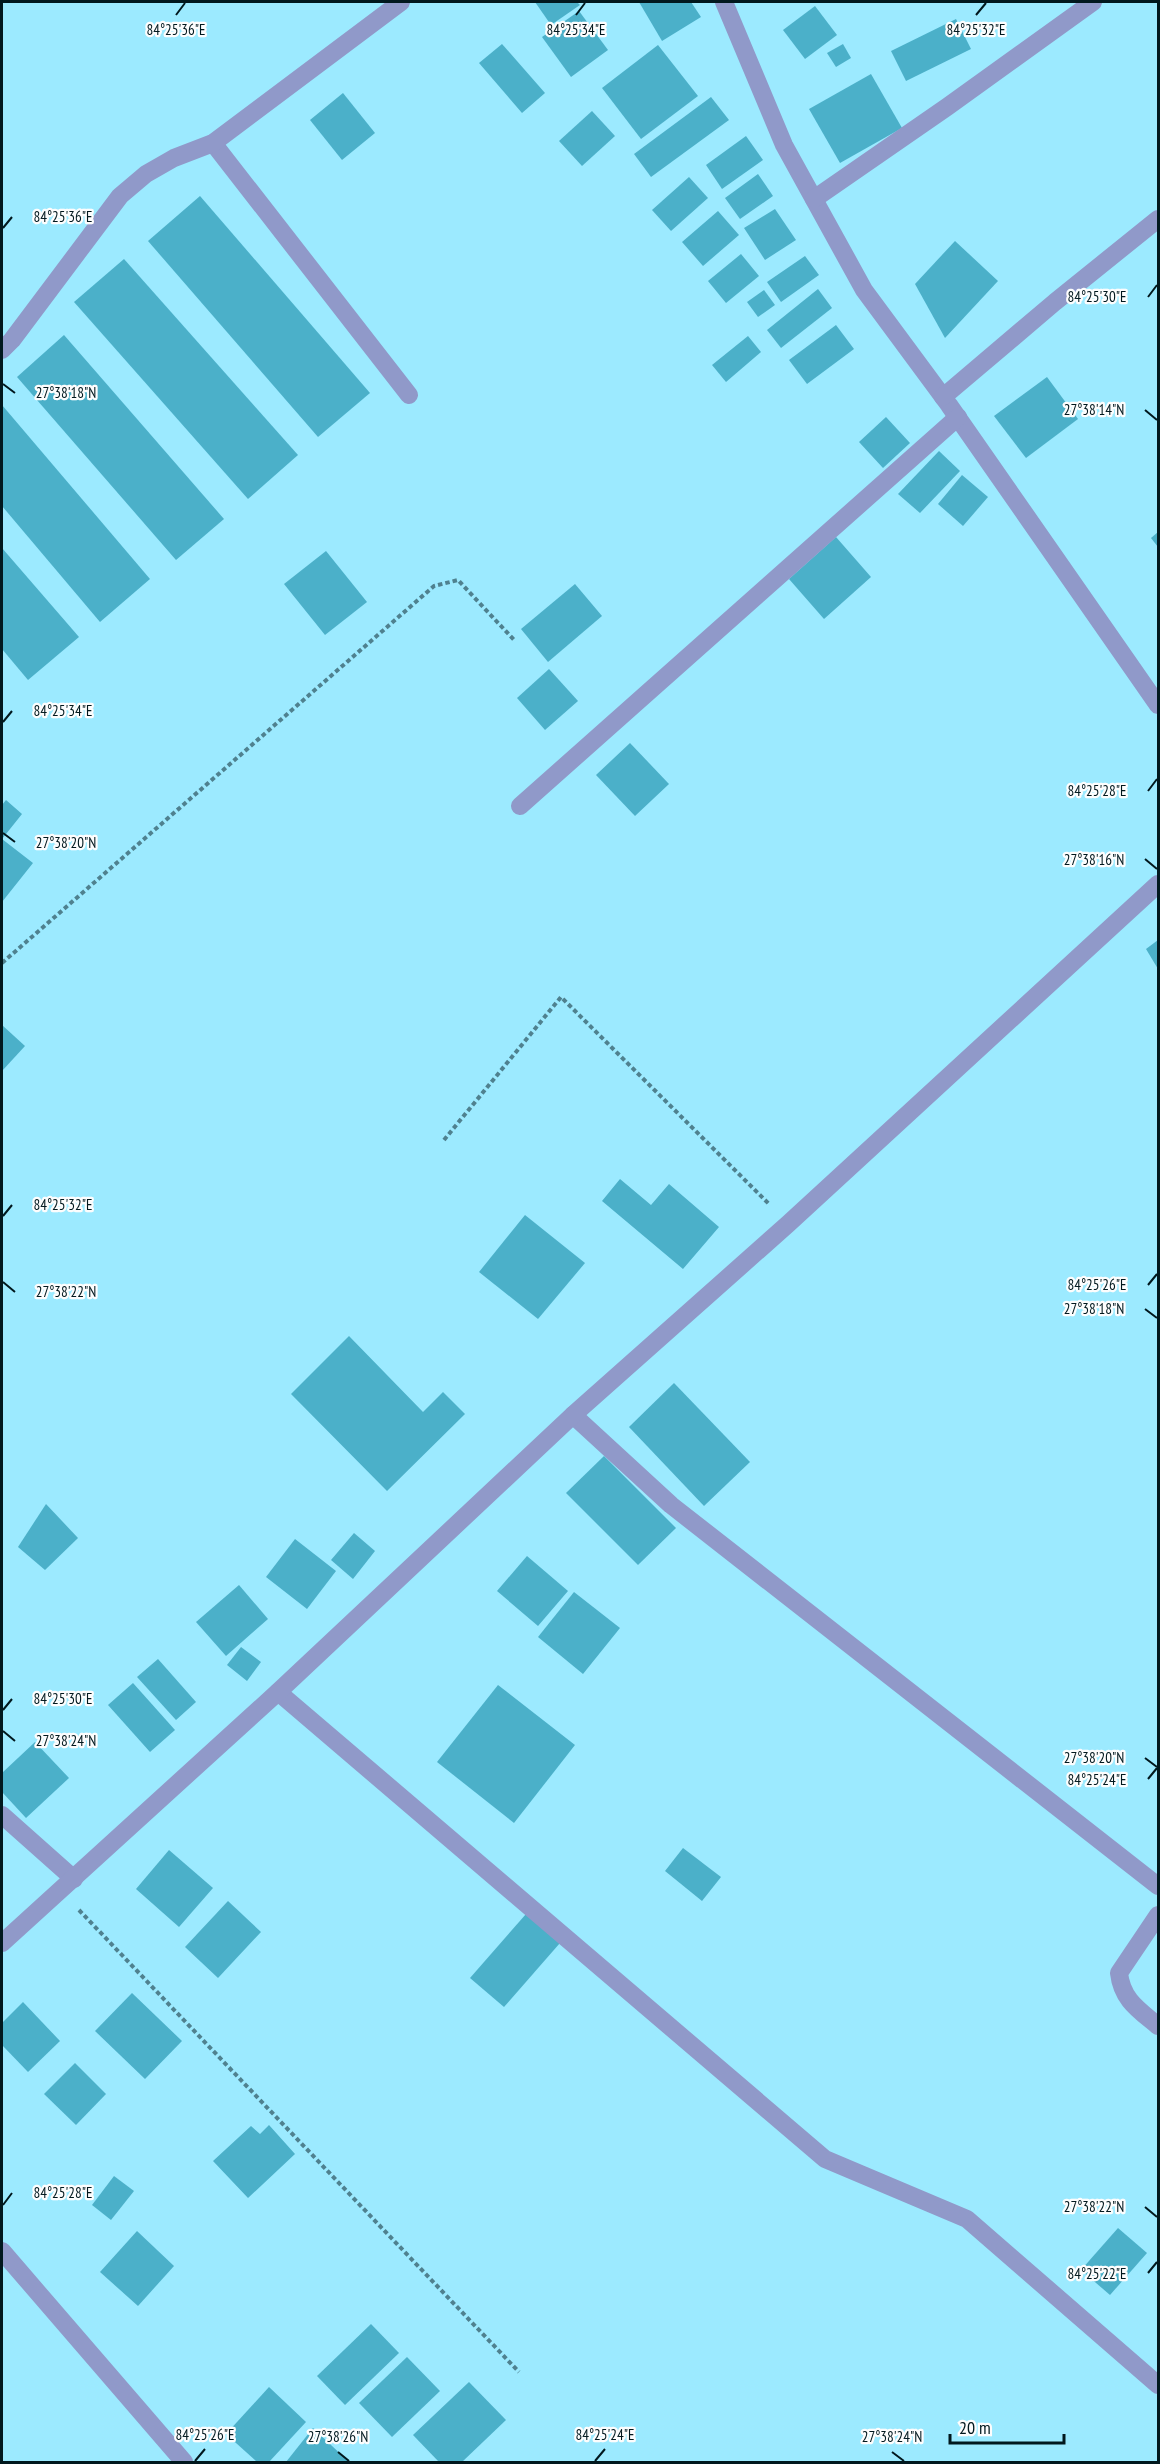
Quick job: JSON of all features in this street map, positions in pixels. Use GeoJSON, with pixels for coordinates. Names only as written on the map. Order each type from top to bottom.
{"type":"FeatureCollection","features":[{"type":"Feature","properties":{"kind":"street"},"geometry":{"type":"LineString","coordinates":[[2,350],[120,196],[146,174],[174,158],[213,143],[401,2]]}},
{"type":"Feature","properties":{"kind":"street"},"geometry":{"type":"LineString","coordinates":[[724,2],[784,145],[864,290],[958,417],[1158,705]]}},
{"type":"Feature","properties":{"kind":"street"},"geometry":{"type":"LineString","coordinates":[[814,199],[948,107],[1093,2]]}},
{"type":"Feature","properties":{"kind":"street"},"geometry":{"type":"LineString","coordinates":[[213,143],[409,395]]}},
{"type":"Feature","properties":{"kind":"street"},"geometry":{"type":"LineString","coordinates":[[943,397],[1158,219]]}},
{"type":"Feature","properties":{"kind":"street"},"geometry":{"type":"LineString","coordinates":[[520,806],[958,417]]}},
{"type":"Feature","properties":{"kind":"street"},"geometry":{"type":"LineString","coordinates":[[2,1943],[278,1692],[573,1415],[788,1224],[1158,884]]}},
{"type":"Feature","properties":{"kind":"street"},"geometry":{"type":"LineString","coordinates":[[573,1415],[671,1505],[1158,1886]]}},
{"type":"Feature","properties":{"kind":"street"},"geometry":{"type":"LineString","coordinates":[[278,1692],[825,2159],[967,2218],[1158,2385]]}},
{"type":"Feature","properties":{"kind":"street"},"geometry":{"type":"LineString","coordinates":[[2,1815],[67,1885]]}},
{"type":"Feature","properties":{"kind":"street"},"geometry":{"type":"LineString","coordinates":[[1158,1915],[1119,1973],[1120,1988],[1131,2004],[1158,2026]]}},
{"type":"Feature","properties":{"kind":"street"},"geometry":{"type":"LineString","coordinates":[[2,2251],[184,2463]]}},
{"type":"Feature","properties":{"kind":"path"},"geometry":{"type":"LineString","coordinates":[[2,963],[434,586],[458,580],[515,641]]}},
{"type":"Feature","properties":{"kind":"path"},"geometry":{"type":"LineString","coordinates":[[444,1140],[561,997],[788,1224]]}},
{"type":"Feature","properties":{"kind":"path"},"geometry":{"type":"LineString","coordinates":[[67,1885],[519,2372]]}},
{"type":"Feature","properties":{"kind":"building"},"geometry":{"type":"Polygon","coordinates":[[[535,2],[577,2],[580,5],[551,25],[535,2]]]}},
{"type":"Feature","properties":{"kind":"building"},"geometry":{"type":"Polygon","coordinates":[[[639,2],[691,2],[701,17],[662,41],[639,2]]]}},
{"type":"Feature","properties":{"kind":"building"},"geometry":{"type":"Polygon","coordinates":[[[815,6],[837,35],[805,59],[783,30],[815,6]]]}},
{"type":"Feature","properties":{"kind":"building"},"geometry":{"type":"Polygon","coordinates":[[[579,11],[608,50],[571,77],[542,37],[579,11]]]}},
{"type":"Feature","properties":{"kind":"building"},"geometry":{"type":"Polygon","coordinates":[[[956,19],[971,49],[906,81],[891,51],[956,19]]]}},
{"type":"Feature","properties":{"kind":"building"},"geometry":{"type":"Polygon","coordinates":[[[502,44],[545,93],[522,113],[479,63],[502,44]]]}},
{"type":"Feature","properties":{"kind":"building"},"geometry":{"type":"Polygon","coordinates":[[[843,44],[851,58],[836,67],[827,53],[843,44]]]}},
{"type":"Feature","properties":{"kind":"building"},"geometry":{"type":"Polygon","coordinates":[[[658,45],[698,96],[641,139],[602,88],[658,45]]]}},
{"type":"Feature","properties":{"kind":"building"},"geometry":{"type":"Polygon","coordinates":[[[871,74],[902,128],[840,163],[809,109],[871,74]]]}},
{"type":"Feature","properties":{"kind":"building"},"geometry":{"type":"Polygon","coordinates":[[[343,93],[375,133],[342,160],[310,120],[343,93]]]}},
{"type":"Feature","properties":{"kind":"building"},"geometry":{"type":"Polygon","coordinates":[[[711,97],[729,120],[651,177],[634,154],[711,97]]]}},
{"type":"Feature","properties":{"kind":"building"},"geometry":{"type":"Polygon","coordinates":[[[592,111],[615,136],[582,166],[559,141],[592,111]]]}},
{"type":"Feature","properties":{"kind":"building"},"geometry":{"type":"Polygon","coordinates":[[[746,136],[763,160],[722,189],[706,165],[746,136]]]}},
{"type":"Feature","properties":{"kind":"building"},"geometry":{"type":"Polygon","coordinates":[[[758,174],[773,196],[740,219],[725,198],[758,174]]]}},
{"type":"Feature","properties":{"kind":"building"},"geometry":{"type":"Polygon","coordinates":[[[689,177],[708,198],[671,231],[652,210],[689,177]]]}},
{"type":"Feature","properties":{"kind":"building"},"geometry":{"type":"Polygon","coordinates":[[[200,196],[370,393],[318,437],[148,241],[200,196]]]}},
{"type":"Feature","properties":{"kind":"building"},"geometry":{"type":"Polygon","coordinates":[[[775,209],[796,240],[765,260],[744,228],[775,209]]]}},
{"type":"Feature","properties":{"kind":"building"},"geometry":{"type":"Polygon","coordinates":[[[718,211],[739,235],[703,266],[682,242],[718,211]]]}},
{"type":"Feature","properties":{"kind":"building"},"geometry":{"type":"Polygon","coordinates":[[[955,241],[998,281],[945,338],[915,284],[955,241]]]}},
{"type":"Feature","properties":{"kind":"building"},"geometry":{"type":"Polygon","coordinates":[[[741,254],[759,276],[726,303],[708,281],[741,254]]]}},
{"type":"Feature","properties":{"kind":"building"},"geometry":{"type":"Polygon","coordinates":[[[805,256],[819,275],[781,302],[767,282],[805,256]]]}},
{"type":"Feature","properties":{"kind":"building"},"geometry":{"type":"Polygon","coordinates":[[[124,259],[298,455],[248,499],[74,302],[124,259]]]}},
{"type":"Feature","properties":{"kind":"building"},"geometry":{"type":"Polygon","coordinates":[[[818,289],[832,308],[781,348],[767,330],[818,289]]]}},
{"type":"Feature","properties":{"kind":"building"},"geometry":{"type":"Polygon","coordinates":[[[764,290],[775,305],[758,317],[747,302],[764,290]]]}},
{"type":"Feature","properties":{"kind":"building"},"geometry":{"type":"Polygon","coordinates":[[[836,325],[854,349],[807,384],[789,360],[836,325]]]}},
{"type":"Feature","properties":{"kind":"building"},"geometry":{"type":"Polygon","coordinates":[[[64,335],[224,519],[176,560],[17,377],[64,335]]]}},
{"type":"Feature","properties":{"kind":"building"},"geometry":{"type":"Polygon","coordinates":[[[748,336],[761,352],[726,382],[712,365],[748,336]]]}},
{"type":"Feature","properties":{"kind":"building"},"geometry":{"type":"Polygon","coordinates":[[[1047,377],[1078,419],[1026,458],[994,416],[1047,377]]]}},
{"type":"Feature","properties":{"kind":"building"},"geometry":{"type":"Polygon","coordinates":[[[2,405],[150,579],[100,622],[2,506],[2,405]]]}},
{"type":"Feature","properties":{"kind":"building"},"geometry":{"type":"Polygon","coordinates":[[[886,417],[910,443],[883,468],[859,442],[886,417]]]}},
{"type":"Feature","properties":{"kind":"building"},"geometry":{"type":"Polygon","coordinates":[[[939,451],[960,471],[920,513],[898,494],[939,451]]]}},
{"type":"Feature","properties":{"kind":"building"},"geometry":{"type":"Polygon","coordinates":[[[962,475],[988,497],[963,526],[938,504],[962,475]]]}},
{"type":"Feature","properties":{"kind":"building"},"geometry":{"type":"Polygon","coordinates":[[[1158,532],[1158,547],[1151,538],[1158,532]]]}},
{"type":"Feature","properties":{"kind":"building"},"geometry":{"type":"Polygon","coordinates":[[[836,537],[871,577],[824,619],[789,579],[836,537]]]}},
{"type":"Feature","properties":{"kind":"building"},"geometry":{"type":"Polygon","coordinates":[[[2,548],[79,637],[28,680],[2,649],[2,548]]]}},
{"type":"Feature","properties":{"kind":"building"},"geometry":{"type":"Polygon","coordinates":[[[326,551],[367,602],[325,635],[284,584],[326,551]]]}},
{"type":"Feature","properties":{"kind":"building"},"geometry":{"type":"Polygon","coordinates":[[[575,584],[602,616],[548,662],[521,629],[575,584]]]}},
{"type":"Feature","properties":{"kind":"building"},"geometry":{"type":"Polygon","coordinates":[[[549,669],[578,701],[545,730],[517,698],[549,669]]]}},
{"type":"Feature","properties":{"kind":"building"},"geometry":{"type":"Polygon","coordinates":[[[630,743],[669,784],[635,816],[596,775],[630,743]]]}},
{"type":"Feature","properties":{"kind":"building"},"geometry":{"type":"Polygon","coordinates":[[[6,800],[22,814],[2,839],[2,805],[6,800]]]}},
{"type":"Feature","properties":{"kind":"building"},"geometry":{"type":"Polygon","coordinates":[[[2,839],[33,863],[2,902],[2,839]]]}},
{"type":"Feature","properties":{"kind":"building"},"geometry":{"type":"Polygon","coordinates":[[[1158,940],[1158,969],[1146,949],[1158,940]]]}},
{"type":"Feature","properties":{"kind":"building"},"geometry":{"type":"Polygon","coordinates":[[[2,1025],[25,1046],[2,1071],[2,1025]]]}},
{"type":"Feature","properties":{"kind":"building"},"geometry":{"type":"Polygon","coordinates":[[[620,1179],[651,1205],[669,1184],[719,1227],[683,1269],[602,1201],[620,1179]]]}},
{"type":"Feature","properties":{"kind":"building"},"geometry":{"type":"Polygon","coordinates":[[[525,1215],[585,1263],[538,1319],[479,1272],[525,1215]]]}},
{"type":"Feature","properties":{"kind":"building"},"geometry":{"type":"Polygon","coordinates":[[[349,1336],[423,1412],[443,1392],[465,1414],[387,1491],[291,1394],[349,1336]]]}},
{"type":"Feature","properties":{"kind":"building"},"geometry":{"type":"Polygon","coordinates":[[[674,1383],[750,1462],[704,1506],[629,1427],[674,1383]]]}},
{"type":"Feature","properties":{"kind":"building"},"geometry":{"type":"Polygon","coordinates":[[[604,1456],[676,1528],[638,1565],[566,1493],[604,1456]]]}},
{"type":"Feature","properties":{"kind":"building"},"geometry":{"type":"Polygon","coordinates":[[[46,1504],[78,1538],[45,1570],[18,1547],[46,1504]]]}},
{"type":"Feature","properties":{"kind":"building"},"geometry":{"type":"Polygon","coordinates":[[[354,1533],[375,1551],[353,1579],[331,1560],[354,1533]]]}},
{"type":"Feature","properties":{"kind":"building"},"geometry":{"type":"Polygon","coordinates":[[[295,1539],[336,1571],[307,1609],[266,1577],[295,1539]]]}},
{"type":"Feature","properties":{"kind":"building"},"geometry":{"type":"Polygon","coordinates":[[[527,1556],[568,1591],[538,1626],[497,1591],[527,1556]]]}},
{"type":"Feature","properties":{"kind":"building"},"geometry":{"type":"Polygon","coordinates":[[[239,1585],[268,1619],[226,1656],[196,1622],[239,1585]]]}},
{"type":"Feature","properties":{"kind":"building"},"geometry":{"type":"Polygon","coordinates":[[[574,1592],[620,1628],[583,1674],[538,1637],[574,1592]]]}},
{"type":"Feature","properties":{"kind":"building"},"geometry":{"type":"Polygon","coordinates":[[[241,1647],[261,1662],[247,1681],[227,1665],[241,1647]]]}},
{"type":"Feature","properties":{"kind":"building"},"geometry":{"type":"Polygon","coordinates":[[[158,1659],[196,1702],[176,1720],[137,1677],[158,1659]]]}},
{"type":"Feature","properties":{"kind":"building"},"geometry":{"type":"Polygon","coordinates":[[[133,1683],[175,1730],[150,1752],[108,1705],[133,1683]]]}},
{"type":"Feature","properties":{"kind":"building"},"geometry":{"type":"Polygon","coordinates":[[[498,1685],[575,1745],[514,1823],[437,1762],[498,1685]]]}},
{"type":"Feature","properties":{"kind":"building"},"geometry":{"type":"Polygon","coordinates":[[[35,1742],[69,1778],[26,1818],[2,1792],[2,1773],[35,1742]]]}},
{"type":"Feature","properties":{"kind":"building"},"geometry":{"type":"Polygon","coordinates":[[[683,1848],[721,1877],[702,1901],[665,1871],[683,1848]]]}},
{"type":"Feature","properties":{"kind":"building"},"geometry":{"type":"Polygon","coordinates":[[[169,1850],[213,1888],[179,1927],[136,1889],[169,1850]]]}},
{"type":"Feature","properties":{"kind":"building"},"geometry":{"type":"Polygon","coordinates":[[[228,1901],[261,1932],[218,1978],[185,1947],[228,1901]]]}},
{"type":"Feature","properties":{"kind":"building"},"geometry":{"type":"Polygon","coordinates":[[[526,1914],[560,1943],[504,2007],[470,1978],[526,1914]]]}},
{"type":"Feature","properties":{"kind":"building"},"geometry":{"type":"Polygon","coordinates":[[[132,1993],[182,2041],[145,2079],[95,2031],[132,1993]]]}},
{"type":"Feature","properties":{"kind":"building"},"geometry":{"type":"Polygon","coordinates":[[[23,2002],[60,2041],[28,2072],[2,2045],[2,2023],[23,2002]]]}},
{"type":"Feature","properties":{"kind":"building"},"geometry":{"type":"Polygon","coordinates":[[[75,2063],[106,2094],[76,2125],[44,2094],[75,2063]]]}},
{"type":"Feature","properties":{"kind":"building"},"geometry":{"type":"Polygon","coordinates":[[[269,2125],[295,2154],[248,2198],[213,2161],[251,2126],[260,2134],[269,2125]]]}},
{"type":"Feature","properties":{"kind":"building"},"geometry":{"type":"Polygon","coordinates":[[[114,2176],[134,2191],[111,2220],[92,2205],[114,2176]]]}},
{"type":"Feature","properties":{"kind":"building"},"geometry":{"type":"Polygon","coordinates":[[[1118,2228],[1147,2253],[1110,2295],[1081,2270],[1118,2228]]]}},
{"type":"Feature","properties":{"kind":"building"},"geometry":{"type":"Polygon","coordinates":[[[137,2231],[174,2266],[138,2306],[100,2272],[137,2231]]]}},
{"type":"Feature","properties":{"kind":"building"},"geometry":{"type":"Polygon","coordinates":[[[371,2324],[399,2353],[345,2405],[317,2376],[371,2324]]]}},
{"type":"Feature","properties":{"kind":"building"},"geometry":{"type":"Polygon","coordinates":[[[407,2357],[440,2391],[392,2437],[359,2403],[407,2357]]]}},
{"type":"Feature","properties":{"kind":"building"},"geometry":{"type":"Polygon","coordinates":[[[469,2382],[506,2420],[462,2462],[439,2462],[413,2435],[469,2382]]]}},
{"type":"Feature","properties":{"kind":"building"},"geometry":{"type":"Polygon","coordinates":[[[269,2387],[306,2422],[269,2462],[257,2462],[226,2434],[269,2387]]]}},
{"type":"Feature","properties":{"kind":"building"},"geometry":{"type":"Polygon","coordinates":[[[313,2428],[349,2462],[286,2462],[313,2428]]]}}]}
